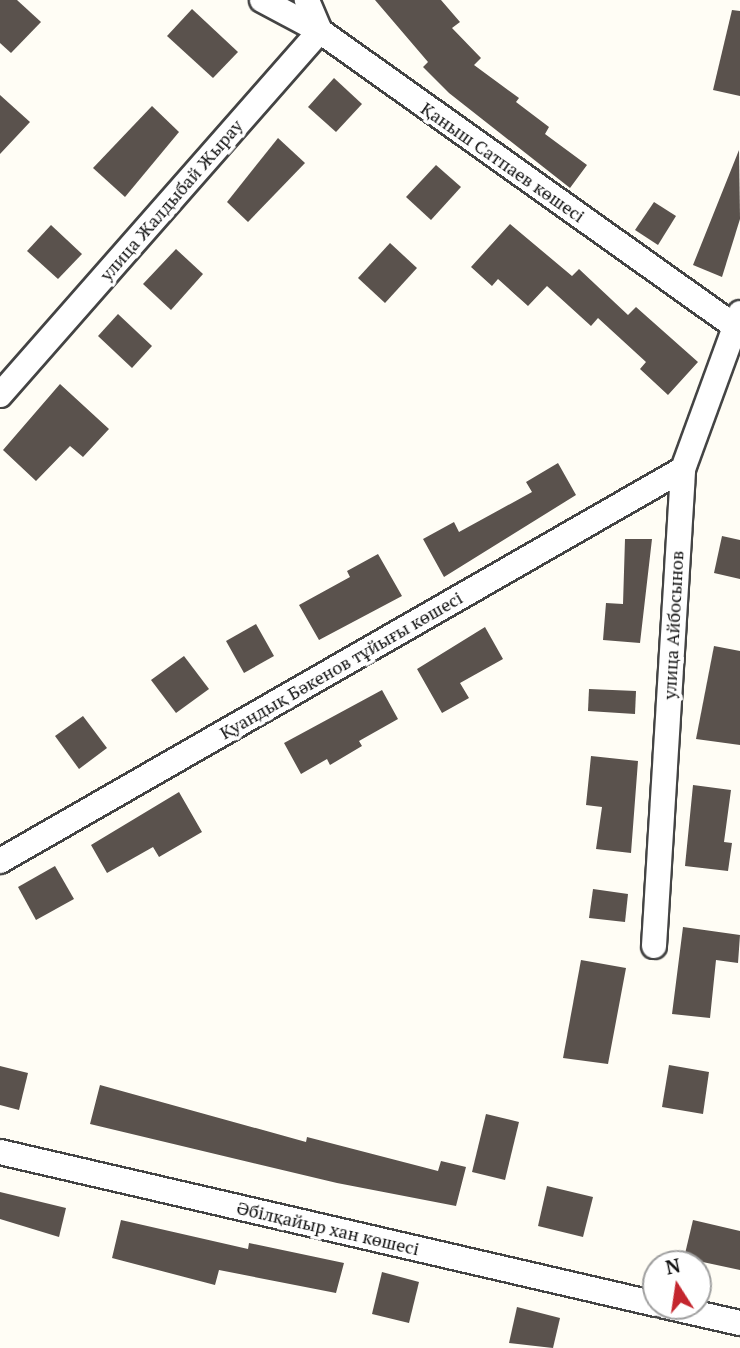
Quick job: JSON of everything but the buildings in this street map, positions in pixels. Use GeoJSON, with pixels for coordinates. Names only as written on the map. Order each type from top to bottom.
{"type":"FeatureCollection","features":[{"type":"Feature","properties":{"kind":"street","name":"Қаныш Сатпаев көшесі"},"geometry":{"type":"LineString","coordinates":[[262,0],[320,31],[738,323]]}},
{"type":"Feature","properties":{"kind":"street"},"geometry":{"type":"LineString","coordinates":[[307,0],[320,31]]}},
{"type":"Feature","properties":{"kind":"street","name":"улица Жалдыбай Жырау"},"geometry":{"type":"LineString","coordinates":[[0,395],[320,31]]}},
{"type":"Feature","properties":{"kind":"street","name":"улица Айбосынов"},"geometry":{"type":"LineString","coordinates":[[654,946],[683,469],[738,323]]}},
{"type":"Feature","properties":{"kind":"street","name":"Қуандық Бәкенов тұйығы көшесі"},"geometry":{"type":"LineString","coordinates":[[0,860],[683,469]]}},
{"type":"Feature","properties":{"kind":"street","name":"Әбілқайыр хан көшесі"},"geometry":{"type":"LineString","coordinates":[[0,1152],[642,1301]]}},
{"type":"Feature","properties":{"kind":"street"},"geometry":{"type":"LineString","coordinates":[[712,1317],[740,1323]]}}]}
